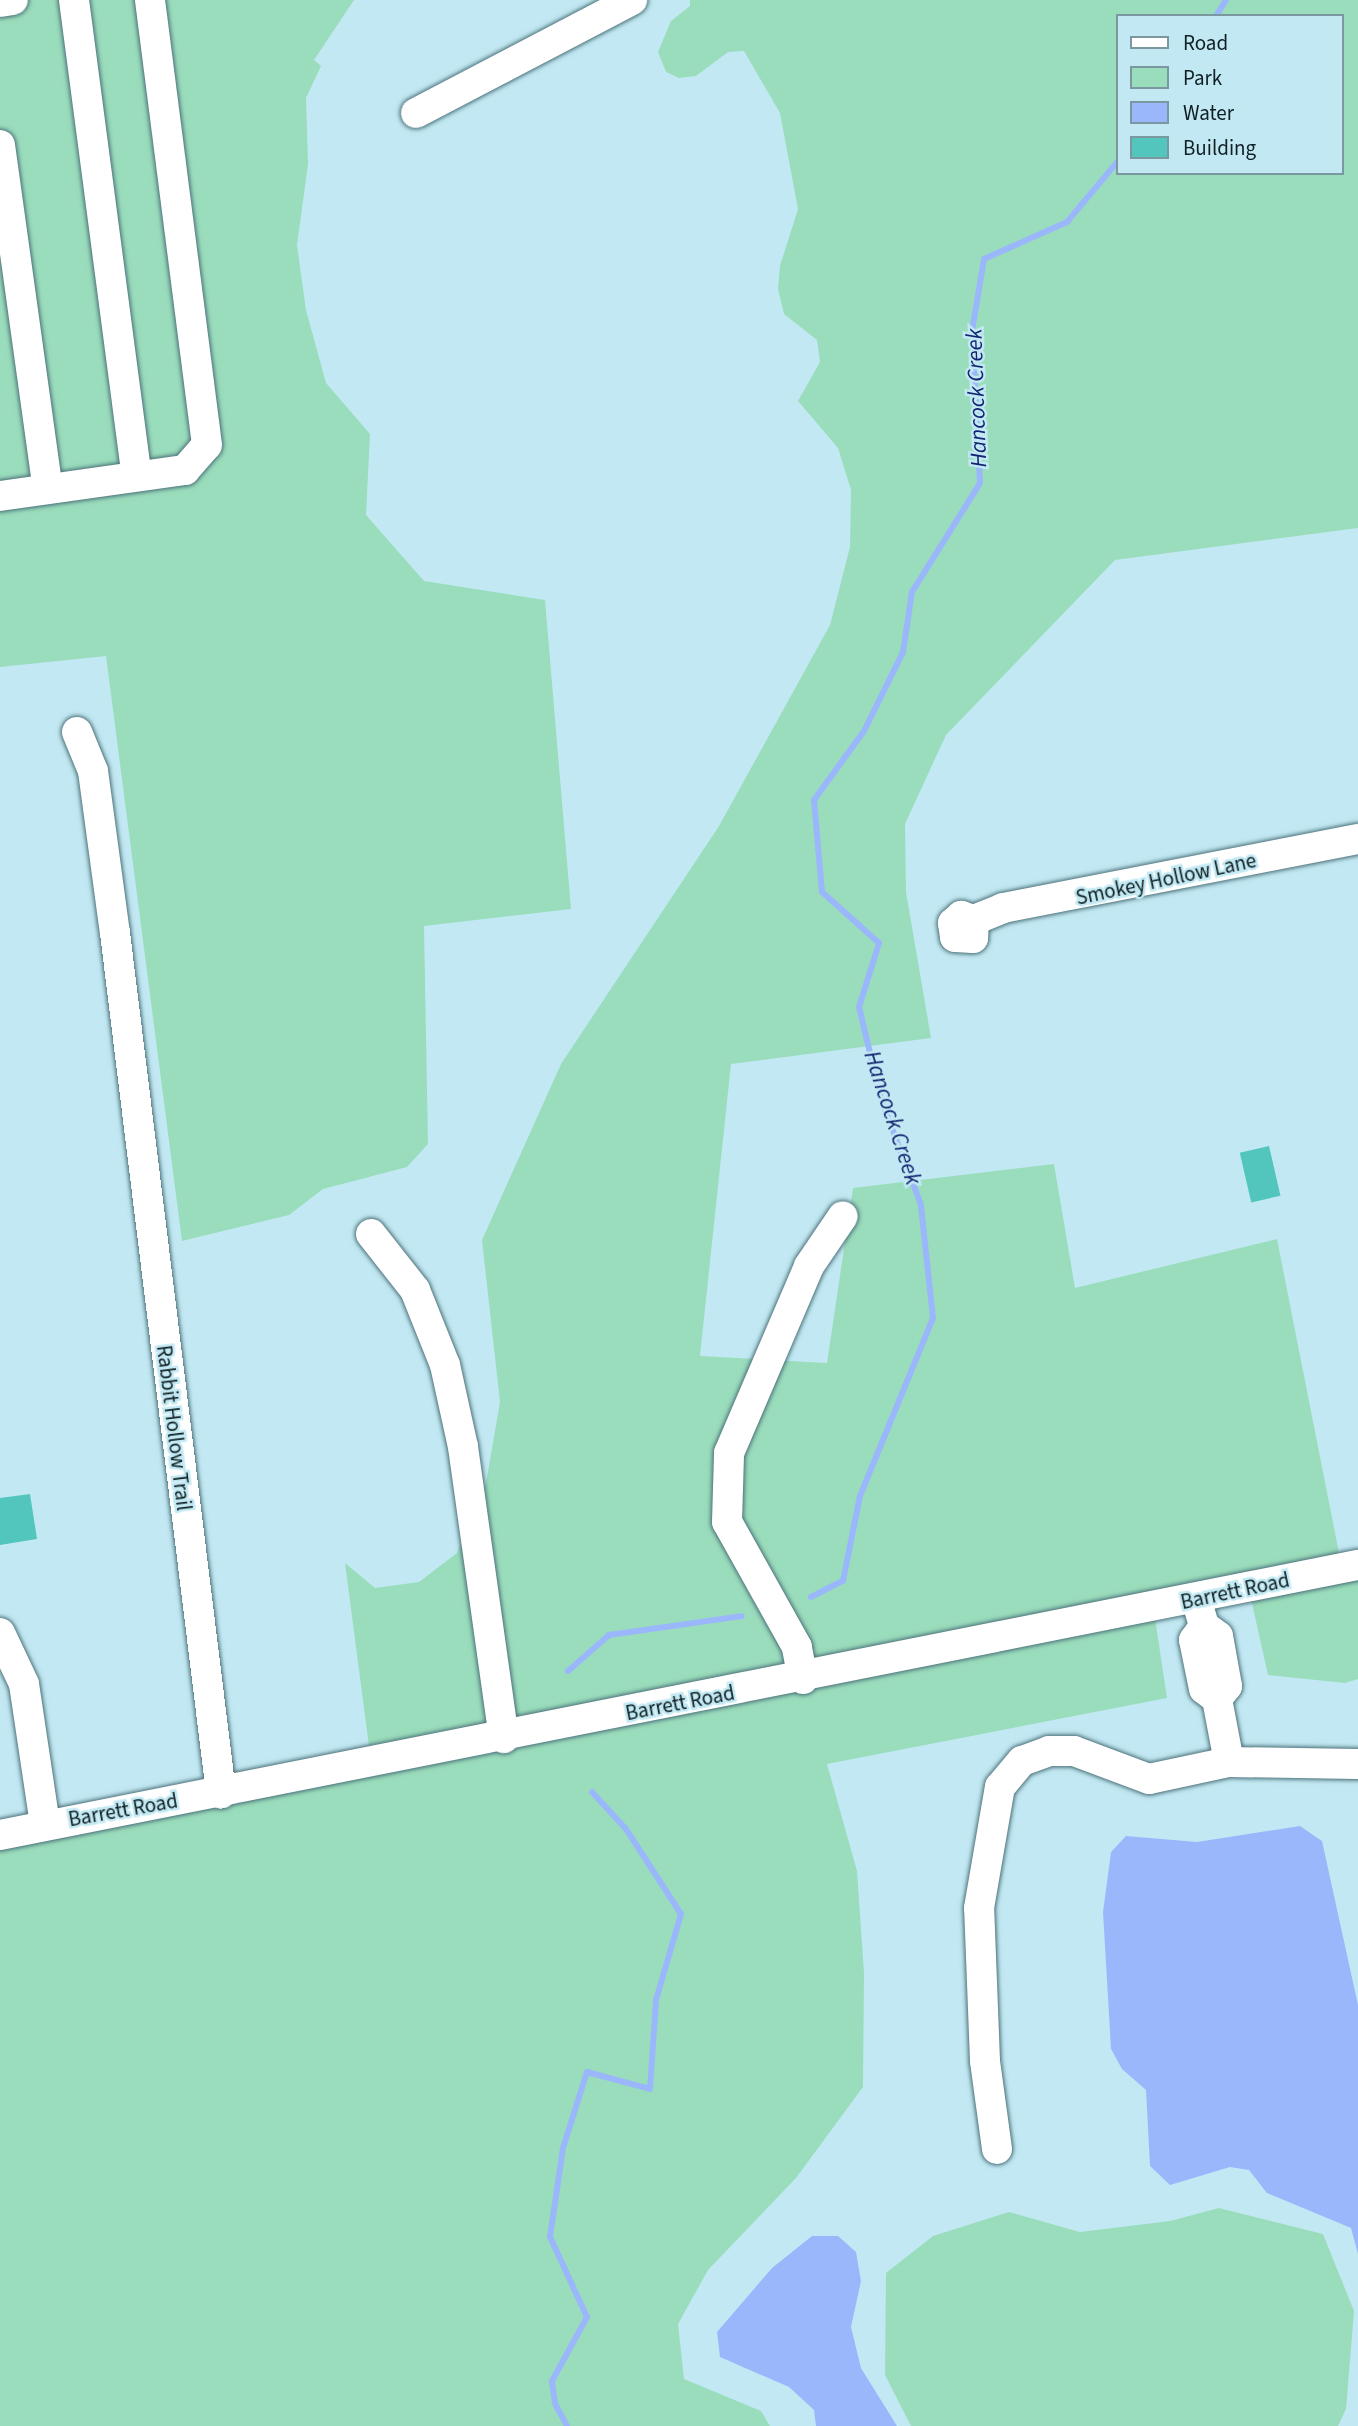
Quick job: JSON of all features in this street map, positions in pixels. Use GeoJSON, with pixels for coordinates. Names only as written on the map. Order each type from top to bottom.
{"type":"FeatureCollection","features":[{"type":"Feature","properties":{"kind":"street"},"geometry":{"type":"LineString","coordinates":[[0,2],[13,0]]}},
{"type":"Feature","properties":{"kind":"street"},"geometry":{"type":"LineString","coordinates":[[74,0],[137,476]]}},
{"type":"Feature","properties":{"kind":"street"},"geometry":{"type":"LineString","coordinates":[[0,496],[185,470],[207,445],[150,0]]}},
{"type":"Feature","properties":{"kind":"street"},"geometry":{"type":"LineString","coordinates":[[416,113],[632,0]]}},
{"type":"Feature","properties":{"kind":"street"},"geometry":{"type":"LineString","coordinates":[[0,145],[48,489]]}},
{"type":"Feature","properties":{"kind":"street","name":"Rabbit Hollow Trail"},"geometry":{"type":"LineString","coordinates":[[77,732],[93,771],[221,1793]]}},
{"type":"Feature","properties":{"kind":"street","name":"Smokey Hollow Lane"},"geometry":{"type":"LineString","coordinates":[[974,920],[1003,908],[1358,839]]}},
{"type":"Feature","properties":{"kind":"street"},"geometry":{"type":"LineString","coordinates":[[803,1679],[797,1647],[727,1522],[729,1453],[809,1266],[843,1216]]}},
{"type":"Feature","properties":{"kind":"street"},"geometry":{"type":"LineString","coordinates":[[371,1234],[415,1290],[445,1366],[463,1447],[504,1738]]}},
{"type":"Feature","properties":{"kind":"street","name":"Barrett Road"},"geometry":{"type":"LineString","coordinates":[[0,1835],[45,1824],[221,1793],[803,1679],[1200,1612],[1358,1565]]}},
{"type":"Feature","properties":{"kind":"street"},"geometry":{"type":"LineString","coordinates":[[1200,1612],[1194,1640],[1204,1689],[1217,1699],[1229,1762]]}},
{"type":"Feature","properties":{"kind":"street"},"geometry":{"type":"LineString","coordinates":[[0,1633],[23,1684],[45,1824]]}},
{"type":"Feature","properties":{"kind":"street"},"geometry":{"type":"LineString","coordinates":[[997,2148],[985,2061],[979,1921],[1000,1787],[1022,1761],[1049,1751],[1074,1751],[1149,1779],[1229,1762],[1358,1764]]}},
{"type":"Feature","properties":{"kind":"green space"},"geometry":{"type":"Polygon","coordinates":[[[0,0],[354,0],[314,60],[321,66],[306,98],[308,164],[297,245],[306,310],[326,383],[370,434],[366,515],[424,581],[545,600],[571,909],[424,926],[428,1144],[407,1167],[323,1189],[289,1215],[182,1241],[106,656],[0,667],[0,0]]]}},
{"type":"Feature","properties":{"kind":"green space"},"geometry":{"type":"Polygon","coordinates":[[[690,0],[1358,0],[1358,528],[1115,560],[946,735],[905,824],[906,892],[931,1038],[731,1064],[700,1356],[827,1363],[853,1188],[1054,1164],[1075,1288],[1277,1239],[1340,1558],[370,1754],[345,1563],[375,1588],[419,1582],[457,1553],[486,1483],[500,1402],[482,1240],[561,1064],[719,826],[830,625],[850,547],[851,490],[838,448],[798,401],[820,362],[817,340],[784,314],[778,289],[780,266],[798,209],[780,113],[744,51],[728,52],[696,76],[679,78],[666,72],[658,52],[671,21],[690,6],[690,0]]]}},
{"type":"Feature","properties":{"kind":"green space"},"geometry":{"type":"Polygon","coordinates":[[[1358,1577],[1358,1679],[1345,1683],[1268,1675],[1251,1599],[1155,1618],[1167,1698],[827,1764],[857,1871],[864,1973],[863,2087],[796,2178],[708,2270],[678,2324],[684,2379],[761,2411],[770,2426],[0,2426],[0,1846],[1358,1577]]]}},
{"type":"Feature","properties":{"kind":"green space"},"geometry":{"type":"Polygon","coordinates":[[[1219,2208],[1323,2234],[1354,2311],[1346,2409],[1338,2426],[911,2426],[885,2375],[886,2273],[933,2236],[1009,2212],[1080,2232],[1170,2221],[1219,2208]]]}},
{"type":"Feature","properties":{"kind":"water"},"geometry":{"type":"Polygon","coordinates":[[[1300,1826],[1322,1841],[1358,2005],[1358,2254],[1351,2228],[1267,2193],[1249,2170],[1230,2167],[1170,2185],[1150,2166],[1146,2090],[1122,2069],[1111,2049],[1103,1912],[1111,1852],[1126,1836],[1197,1842],[1300,1826]]]}},
{"type":"Feature","properties":{"kind":"water"},"geometry":{"type":"Polygon","coordinates":[[[812,2236],[838,2236],[856,2252],[861,2281],[851,2327],[861,2368],[897,2426],[816,2426],[814,2410],[789,2387],[720,2357],[717,2332],[772,2268],[812,2236]]]}},
{"type":"Feature","properties":{"kind":"building"},"geometry":{"type":"Polygon","coordinates":[[[1269,1146],[1280,1196],[1251,1202],[1240,1153],[1269,1146]]]}},
{"type":"Feature","properties":{"kind":"building"},"geometry":{"type":"Polygon","coordinates":[[[30,1494],[37,1539],[0,1545],[0,1498],[30,1494]]]}},
{"type":"Feature","properties":{"kind":"waterway","name":"Hancock Creek"},"geometry":{"type":"LineString","coordinates":[[1217,14],[1226,0]]}},
{"type":"Feature","properties":{"kind":"waterway","name":"Hancock Creek"},"geometry":{"type":"LineString","coordinates":[[811,1597],[843,1581],[860,1496],[933,1318],[921,1205],[881,1099],[859,1007],[879,943],[822,892],[814,800],[864,731],[903,652],[912,592],[980,483],[972,331],[984,259],[1067,222],[1116,163]]}},
{"type":"Feature","properties":{"kind":"waterway","name":"Hancock Creek"},"geometry":{"type":"LineString","coordinates":[[568,1671],[609,1635],[742,1616]]}},
{"type":"Feature","properties":{"kind":"waterway","name":"Hancock Creek"},"geometry":{"type":"LineString","coordinates":[[567,2426],[555,2403],[552,2381],[587,2317],[550,2237],[563,2148],[587,2072],[650,2089],[656,2000],[681,1914],[626,1829],[592,1792]]}}]}
